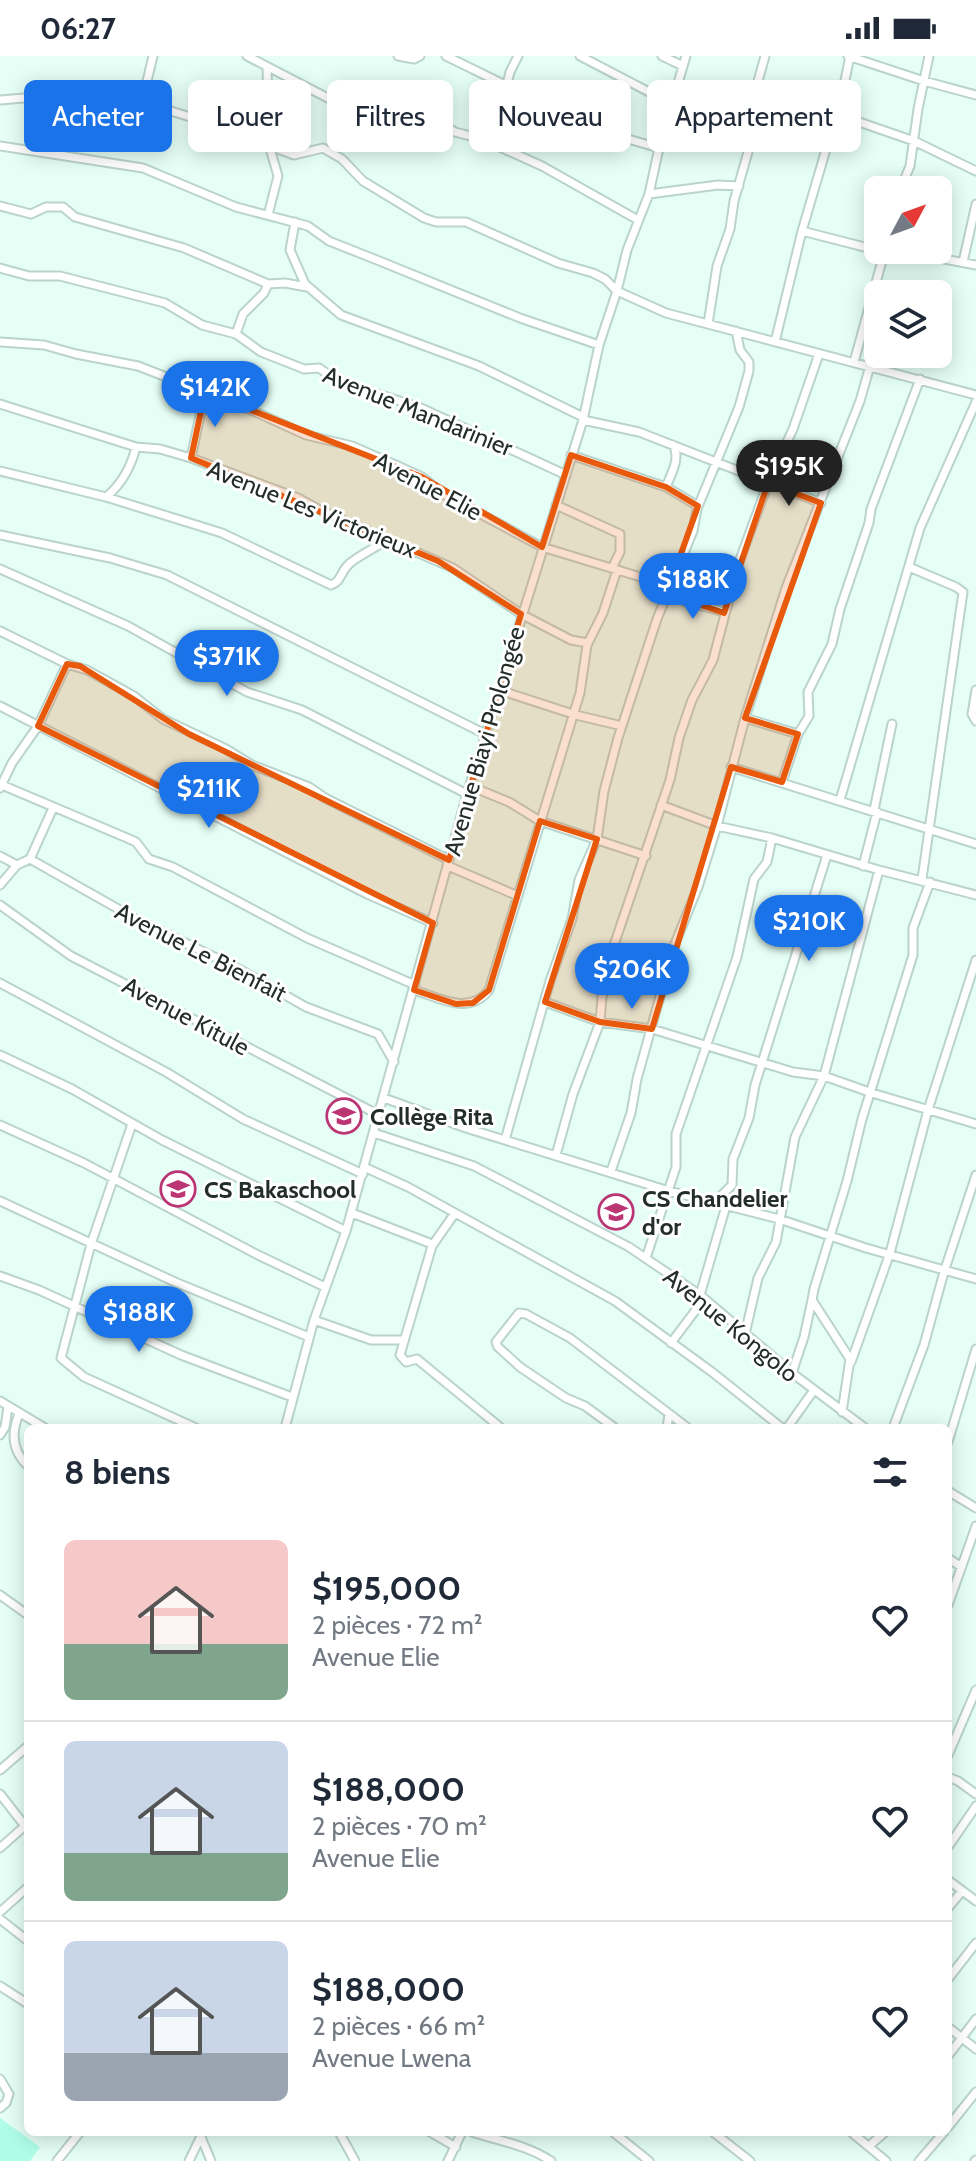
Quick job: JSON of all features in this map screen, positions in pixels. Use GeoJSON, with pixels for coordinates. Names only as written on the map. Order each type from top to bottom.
{"type":"FeatureCollection","features":[{"type":"Feature","properties":{"kind":"street"},"geometry":{"type":"LineString","coordinates":[[147,80],[153,56]]}},
{"type":"Feature","properties":{"kind":"street"},"geometry":{"type":"LineString","coordinates":[[247,56],[347,108],[358,110],[379,90],[387,90],[455,132],[469,136]]}},
{"type":"Feature","properties":{"kind":"street"},"geometry":{"type":"LineString","coordinates":[[398,56],[414,59],[420,56]]}},
{"type":"Feature","properties":{"kind":"street"},"geometry":{"type":"LineString","coordinates":[[446,56],[497,80]]}},
{"type":"Feature","properties":{"kind":"street"},"geometry":{"type":"LineString","coordinates":[[509,80],[518,56]]}},
{"type":"Feature","properties":{"kind":"street"},"geometry":{"type":"LineString","coordinates":[[580,56],[647,91]]}},
{"type":"Feature","properties":{"kind":"street"},"geometry":{"type":"LineString","coordinates":[[662,56],[683,66]]}},
{"type":"Feature","properties":{"kind":"street","name":"Avenue Biayi Prolongée"},"geometry":{"type":"LineString","coordinates":[[679,80],[686,56]]}},
{"type":"Feature","properties":{"kind":"street"},"geometry":{"type":"LineString","coordinates":[[844,80],[849,56],[976,95]]}},
{"type":"Feature","properties":{"kind":"street"},"geometry":{"type":"LineString","coordinates":[[906,176],[929,56]]}},
{"type":"Feature","properties":{"kind":"street"},"geometry":{"type":"LineString","coordinates":[[708,324],[717,266],[730,229],[752,138],[745,116],[762,57]]}},
{"type":"Feature","properties":{"kind":"street"},"geometry":{"type":"LineString","coordinates":[[267,68],[267,80]]}},
{"type":"Feature","properties":{"kind":"street"},"geometry":{"type":"LineString","coordinates":[[0,100],[24,98]]}},
{"type":"Feature","properties":{"kind":"street"},"geometry":{"type":"LineString","coordinates":[[861,123],[914,141],[976,171]]}},
{"type":"Feature","properties":{"kind":"street"},"geometry":{"type":"LineString","coordinates":[[0,146],[143,168],[236,207],[308,226],[329,241],[479,302],[599,345]]}},
{"type":"Feature","properties":{"kind":"street"},"geometry":{"type":"LineString","coordinates":[[311,152],[323,148],[342,159],[363,181],[424,218],[436,222],[466,222],[558,263],[593,273],[609,281],[617,291],[666,313],[864,364]]}},
{"type":"Feature","properties":{"kind":"street"},"geometry":{"type":"LineString","coordinates":[[268,215],[278,176],[271,152]]}},
{"type":"Feature","properties":{"kind":"street"},"geometry":{"type":"LineString","coordinates":[[290,152],[299,155],[309,152]]}},
{"type":"Feature","properties":{"kind":"street"},"geometry":{"type":"LineString","coordinates":[[508,152],[542,166],[638,220]]}},
{"type":"Feature","properties":{"kind":"street","name":"Avenue Biayi Prolongée"},"geometry":{"type":"LineString","coordinates":[[286,1424],[314,1320],[352,1213],[469,790],[583,418],[599,345],[627,250],[649,194],[658,152]]}},
{"type":"Feature","properties":{"kind":"street"},"geometry":{"type":"LineString","coordinates":[[775,342],[825,152]]}},
{"type":"Feature","properties":{"kind":"street"},"geometry":{"type":"LineString","coordinates":[[649,194],[718,185],[739,186]]}},
{"type":"Feature","properties":{"kind":"street"},"geometry":{"type":"LineString","coordinates":[[963,262],[976,204]]}},
{"type":"Feature","properties":{"kind":"street"},"geometry":{"type":"LineString","coordinates":[[0,206],[31,214],[46,207],[63,207],[75,217],[184,248],[268,284],[307,287]]}},
{"type":"Feature","properties":{"kind":"street"},"geometry":{"type":"LineString","coordinates":[[295,222],[290,250],[307,287],[341,315],[479,366],[583,418],[639,432],[821,503]]}},
{"type":"Feature","properties":{"kind":"street"},"geometry":{"type":"LineString","coordinates":[[802,231],[864,246]]}},
{"type":"Feature","properties":{"kind":"street"},"geometry":{"type":"LineString","coordinates":[[952,260],[976,265]]}},
{"type":"Feature","properties":{"kind":"street"},"geometry":{"type":"LineString","coordinates":[[854,362],[880,264]]}},
{"type":"Feature","properties":{"kind":"street","name":"Avenue Mandarinier"},"geometry":{"type":"LineString","coordinates":[[0,268],[29,276],[60,276],[165,303],[202,325],[236,334],[272,356],[304,369],[319,368],[338,381],[421,408],[564,474]]}},
{"type":"Feature","properties":{"kind":"street"},"geometry":{"type":"LineString","coordinates":[[236,334],[243,314],[264,293],[268,284]]}},
{"type":"Feature","properties":{"kind":"street"},"geometry":{"type":"LineString","coordinates":[[505,1140],[550,981],[572,919],[579,880],[597,839],[604,791],[622,726],[657,619],[693,531],[698,506],[739,407],[749,362],[740,350],[736,331]]}},
{"type":"Feature","properties":{"kind":"street","name":"Avenue Elie"},"geometry":{"type":"LineString","coordinates":[[0,342],[44,345],[127,363],[306,435],[352,446],[422,477],[445,495],[542,547],[670,586]]}},
{"type":"Feature","properties":{"kind":"street"},"geometry":{"type":"LineString","coordinates":[[556,1155],[573,1094],[600,1022],[602,997],[614,945],[646,856],[692,700],[716,651],[724,612],[768,483],[793,429],[819,354]]}},
{"type":"Feature","properties":{"kind":"street"},"geometry":{"type":"LineString","coordinates":[[611,1171],[631,1113],[637,1079],[674,946],[695,897],[745,718],[786,588],[821,503],[869,368]]}},
{"type":"Feature","properties":{"kind":"street"},"geometry":{"type":"LineString","coordinates":[[878,368],[976,395]]}},
{"type":"Feature","properties":{"kind":"street"},"geometry":{"type":"LineString","coordinates":[[782,782],[798,734],[809,716],[808,692],[832,644],[871,509],[920,379]]}},
{"type":"Feature","properties":{"kind":"street"},"geometry":{"type":"LineString","coordinates":[[191,458],[205,392]]}},
{"type":"Feature","properties":{"kind":"street"},"geometry":{"type":"LineString","coordinates":[[840,800],[920,528],[976,402]]}},
{"type":"Feature","properties":{"kind":"street","name":"Avenue Les Victorieux"},"geometry":{"type":"LineString","coordinates":[[0,404],[136,447],[160,449],[191,458],[298,498],[453,568],[521,614],[571,640],[588,643]]}},
{"type":"Feature","properties":{"kind":"street"},"geometry":{"type":"LineString","coordinates":[[666,487],[676,459],[677,451],[673,445]]}},
{"type":"Feature","properties":{"kind":"street"},"geometry":{"type":"LineString","coordinates":[[106,497],[121,483],[136,447]]}},
{"type":"Feature","properties":{"kind":"street"},"geometry":{"type":"LineString","coordinates":[[571,455],[666,487],[698,506]]}},
{"type":"Feature","properties":{"kind":"street"},"geometry":{"type":"LineString","coordinates":[[0,471],[106,497],[222,533],[331,585],[338,582],[350,563],[388,539]]}},
{"type":"Feature","properties":{"kind":"street"},"geometry":{"type":"LineString","coordinates":[[67,664],[38,726],[2,782],[53,808],[136,842],[149,859],[173,867],[307,938],[465,1006],[489,990],[584,676],[588,643],[603,613],[620,552],[620,534],[556,505]]}},
{"type":"Feature","properties":{"kind":"street"},"geometry":{"type":"LineString","coordinates":[[0,535],[110,558],[167,575],[487,735]]}},
{"type":"Feature","properties":{"kind":"street"},"geometry":{"type":"LineString","coordinates":[[792,1373],[862,1119],[913,955],[913,928],[926,880],[928,827],[963,592],[909,567]]}},
{"type":"Feature","properties":{"kind":"street"},"geometry":{"type":"LineString","coordinates":[[0,569],[128,626],[247,692],[302,710],[469,790],[509,802],[540,821],[646,856]]}},
{"type":"Feature","properties":{"kind":"street"},"geometry":{"type":"LineString","coordinates":[[668,596],[724,612]]}},
{"type":"Feature","properties":{"kind":"street"},"geometry":{"type":"LineString","coordinates":[[0,631],[67,664],[87,670],[189,734],[226,749],[252,765],[309,787],[449,863],[518,896]]}},
{"type":"Feature","properties":{"kind":"street"},"geometry":{"type":"LineString","coordinates":[[499,690],[622,726]]}},
{"type":"Feature","properties":{"kind":"street"},"geometry":{"type":"LineString","coordinates":[[976,690],[972,714],[976,721]]}},
{"type":"Feature","properties":{"kind":"street"},"geometry":{"type":"LineString","coordinates":[[0,706],[367,894],[433,923]]}},
{"type":"Feature","properties":{"kind":"street"},"geometry":{"type":"LineString","coordinates":[[745,718],[798,734]]}},
{"type":"Feature","properties":{"kind":"street"},"geometry":{"type":"LineString","coordinates":[[863,866],[892,724]]}},
{"type":"Feature","properties":{"kind":"street"},"geometry":{"type":"LineString","coordinates":[[731,767],[976,844]]}},
{"type":"Feature","properties":{"kind":"street"},"geometry":{"type":"LineString","coordinates":[[661,805],[717,826],[772,838],[863,866],[976,895]]}},
{"type":"Feature","properties":{"kind":"street"},"geometry":{"type":"LineString","coordinates":[[0,885],[17,865],[30,859],[53,808]]}},
{"type":"Feature","properties":{"kind":"street"},"geometry":{"type":"LineString","coordinates":[[646,1258],[677,1162],[676,1134],[737,957],[754,879],[767,862],[772,838]]}},
{"type":"Feature","properties":{"kind":"street"},"geometry":{"type":"LineString","coordinates":[[714,1203],[732,1185],[733,1159],[749,1118],[755,1085],[827,855]]}},
{"type":"Feature","properties":{"kind":"street"},"geometry":{"type":"LineString","coordinates":[[0,856],[17,865]]}},
{"type":"Feature","properties":{"kind":"street","name":"Avenue Le Bienfait"},"geometry":{"type":"LineString","coordinates":[[30,859],[136,919],[241,970],[306,1007],[378,1034],[394,1062]]}},
{"type":"Feature","properties":{"kind":"street"},"geometry":{"type":"LineString","coordinates":[[745,1334],[758,1278],[773,1249],[795,1137],[824,1076],[879,870]]}},
{"type":"Feature","properties":{"kind":"street","name":"Avenue Kitule"},"geometry":{"type":"LineString","coordinates":[[0,905],[71,956],[379,1115]]}},
{"type":"Feature","properties":{"kind":"street"},"geometry":{"type":"LineString","coordinates":[[842,1412],[850,1363],[890,1253],[928,1110],[976,960]]}},
{"type":"Feature","properties":{"kind":"street"},"geometry":{"type":"LineString","coordinates":[[0,983],[166,1072],[243,1119],[408,1187],[615,1301],[780,1424]]}},
{"type":"Feature","properties":{"kind":"street"},"geometry":{"type":"LineString","coordinates":[[545,1002],[600,1022],[652,1029],[793,1072],[824,1076],[976,1124]]}},
{"type":"Feature","properties":{"kind":"street"},"geometry":{"type":"LineString","coordinates":[[0,1055],[346,1231]]}},
{"type":"Feature","properties":{"kind":"street"},"geometry":{"type":"LineString","coordinates":[[384,1098],[669,1191],[779,1219],[829,1237],[976,1279]]}},
{"type":"Feature","properties":{"kind":"street"},"geometry":{"type":"LineString","coordinates":[[132,1124],[91,1244],[61,1358],[84,1377],[187,1424]]}},
{"type":"Feature","properties":{"kind":"street"},"geometry":{"type":"LineString","coordinates":[[0,1125],[84,1163],[113,1181],[325,1287]]}},
{"type":"Feature","properties":{"kind":"street","name":"Avenue Kongolo"},"geometry":{"type":"LineString","coordinates":[[374,1133],[474,1166],[646,1258],[702,1297],[792,1373],[859,1424]]}},
{"type":"Feature","properties":{"kind":"street"},"geometry":{"type":"LineString","coordinates":[[894,1424],[924,1345],[976,1175]]}},
{"type":"Feature","properties":{"kind":"street"},"geometry":{"type":"LineString","coordinates":[[0,1201],[238,1309],[309,1337]]}},
{"type":"Feature","properties":{"kind":"street"},"geometry":{"type":"LineString","coordinates":[[671,1343],[702,1297],[726,1206]]}},
{"type":"Feature","properties":{"kind":"street"},"geometry":{"type":"LineString","coordinates":[[352,1213],[432,1244]]}},
{"type":"Feature","properties":{"kind":"street"},"geometry":{"type":"LineString","coordinates":[[455,1213],[432,1244],[400,1355],[404,1361],[417,1359],[496,1424]]}},
{"type":"Feature","properties":{"kind":"street"},"geometry":{"type":"LineString","coordinates":[[0,1276],[39,1290],[168,1350],[292,1397]]}},
{"type":"Feature","properties":{"kind":"street"},"geometry":{"type":"LineString","coordinates":[[812,1300],[846,1350],[850,1363]]}},
{"type":"Feature","properties":{"kind":"street"},"geometry":{"type":"LineString","coordinates":[[610,1424],[520,1367],[498,1347],[496,1342],[519,1313],[570,1338],[683,1424]]}},
{"type":"Feature","properties":{"kind":"street"},"geometry":{"type":"LineString","coordinates":[[314,1320],[371,1340],[403,1340]]}},
{"type":"Feature","properties":{"kind":"street"},"geometry":{"type":"LineString","coordinates":[[952,1429],[976,1349]]}},
{"type":"Feature","properties":{"kind":"street"},"geometry":{"type":"LineString","coordinates":[[788,1424],[814,1390]]}},
{"type":"Feature","properties":{"kind":"street"},"geometry":{"type":"LineString","coordinates":[[0,1401],[38,1424]]}},
{"type":"Feature","properties":{"kind":"street"},"geometry":{"type":"LineString","coordinates":[[0,1435],[5,1427],[8,1407]]}},
{"type":"Feature","properties":{"kind":"street"},"geometry":{"type":"LineString","coordinates":[[19,1414],[14,1426],[16,1450],[24,1461]]}},
{"type":"Feature","properties":{"kind":"street"},"geometry":{"type":"LineString","coordinates":[[668,1424],[669,1414]]}},
{"type":"Feature","properties":{"kind":"street"},"geometry":{"type":"LineString","coordinates":[[952,1493],[976,1508]]}},
{"type":"Feature","properties":{"kind":"street"},"geometry":{"type":"LineString","coordinates":[[952,1592],[976,1526]]}},
{"type":"Feature","properties":{"kind":"street"},"geometry":{"type":"LineString","coordinates":[[952,1561],[960,1566]]}},
{"type":"Feature","properties":{"kind":"street"},"geometry":{"type":"LineString","coordinates":[[0,1595],[24,1612]]}},
{"type":"Feature","properties":{"kind":"street"},"geometry":{"type":"LineString","coordinates":[[952,1746],[976,1690]]}},
{"type":"Feature","properties":{"kind":"street"},"geometry":{"type":"LineString","coordinates":[[0,1770],[24,1749]]}},
{"type":"Feature","properties":{"kind":"street"},"geometry":{"type":"LineString","coordinates":[[952,1779],[976,1794]]}},
{"type":"Feature","properties":{"kind":"street"},"geometry":{"type":"LineString","coordinates":[[0,1794],[24,1822]]}},
{"type":"Feature","properties":{"kind":"street"},"geometry":{"type":"LineString","coordinates":[[952,1841],[976,1806]]}},
{"type":"Feature","properties":{"kind":"street"},"geometry":{"type":"LineString","coordinates":[[0,1848],[24,1828]]}},
{"type":"Feature","properties":{"kind":"street"},"geometry":{"type":"LineString","coordinates":[[952,1883],[976,1901]]}},
{"type":"Feature","properties":{"kind":"street"},"geometry":{"type":"LineString","coordinates":[[0,1912],[24,1891]]}},
{"type":"Feature","properties":{"kind":"street"},"geometry":{"type":"LineString","coordinates":[[952,1903],[962,1891]]}},
{"type":"Feature","properties":{"kind":"street"},"geometry":{"type":"LineString","coordinates":[[0,1919],[24,1938]]}},
{"type":"Feature","properties":{"kind":"street"},"geometry":{"type":"LineString","coordinates":[[952,1974],[976,1943]]}},
{"type":"Feature","properties":{"kind":"street"},"geometry":{"type":"LineString","coordinates":[[0,1986],[24,2001]]}},
{"type":"Feature","properties":{"kind":"street"},"geometry":{"type":"LineString","coordinates":[[952,2051],[976,2019]]}},
{"type":"Feature","properties":{"kind":"street"},"geometry":{"type":"LineString","coordinates":[[952,2030],[976,2049]]}},
{"type":"Feature","properties":{"kind":"street"},"geometry":{"type":"LineString","coordinates":[[0,2079],[9,2094],[9,2099],[0,2108]]}},
{"type":"Feature","properties":{"kind":"street"},"geometry":{"type":"LineString","coordinates":[[952,2122],[976,2092]]}},
{"type":"Feature","properties":{"kind":"street"},"geometry":{"type":"LineString","coordinates":[[57,2161],[77,2136]]}},
{"type":"Feature","properties":{"kind":"street"},"geometry":{"type":"LineString","coordinates":[[189,2161],[201,2136]]}},
{"type":"Feature","properties":{"kind":"street"},"geometry":{"type":"LineString","coordinates":[[203,2136],[211,2161]]}},
{"type":"Feature","properties":{"kind":"street"},"geometry":{"type":"LineString","coordinates":[[341,2136],[355,2161]]}},
{"type":"Feature","properties":{"kind":"street"},"geometry":{"type":"LineString","coordinates":[[437,2136],[456,2147]]}},
{"type":"Feature","properties":{"kind":"street"},"geometry":{"type":"LineString","coordinates":[[451,2160],[460,2136]]}},
{"type":"Feature","properties":{"kind":"street"},"geometry":{"type":"LineString","coordinates":[[484,2136],[513,2146],[525,2146],[551,2161]]}},
{"type":"Feature","properties":{"kind":"street"},"geometry":{"type":"LineString","coordinates":[[619,2136],[649,2161]]}},
{"type":"Feature","properties":{"kind":"street"},"geometry":{"type":"LineString","coordinates":[[718,2136],[750,2161]]}},
{"type":"Feature","properties":{"kind":"street"},"geometry":{"type":"LineString","coordinates":[[856,2136],[886,2161]]}},
{"type":"Feature","properties":{"kind":"street"},"geometry":{"type":"LineString","coordinates":[[869,2146],[880,2136]]}},
{"type":"Feature","properties":{"kind":"street"},"geometry":{"type":"LineString","coordinates":[[919,2161],[941,2136]]}},
{"type":"Feature","properties":{"kind":"highlighted area"},"geometry":{"type":"Polygon","coordinates":[[[205,392],[422,477],[542,547],[571,455],[666,487],[698,506],[667,593],[724,613],[768,483],[821,503],[745,718],[798,734],[782,782],[731,767],[652,1029],[600,1022],[545,1002],[597,839],[540,821],[489,990],[473,1003],[456,1004],[414,990],[433,923],[38,726],[67,664],[80,666],[189,734],[449,860],[521,614],[438,561],[191,458],[205,392]]]}},
{"type":"Feature","properties":{"kind":"green space"},"geometry":{"type":"Polygon","coordinates":[[[0,2118],[40,2147],[30,2161],[0,2161],[0,2118]]]}},
{"type":"Feature","properties":{"kind":"place","name":"Collège Rita"},"geometry":{"type":"Point","coordinates":[344,1116]}},
{"type":"Feature","properties":{"kind":"place","name":"CS Bakaschool"},"geometry":{"type":"Point","coordinates":[178,1189]}},
{"type":"Feature","properties":{"kind":"place","name":"CS Chandelier d'or"},"geometry":{"type":"Point","coordinates":[616,1212]}}]}
